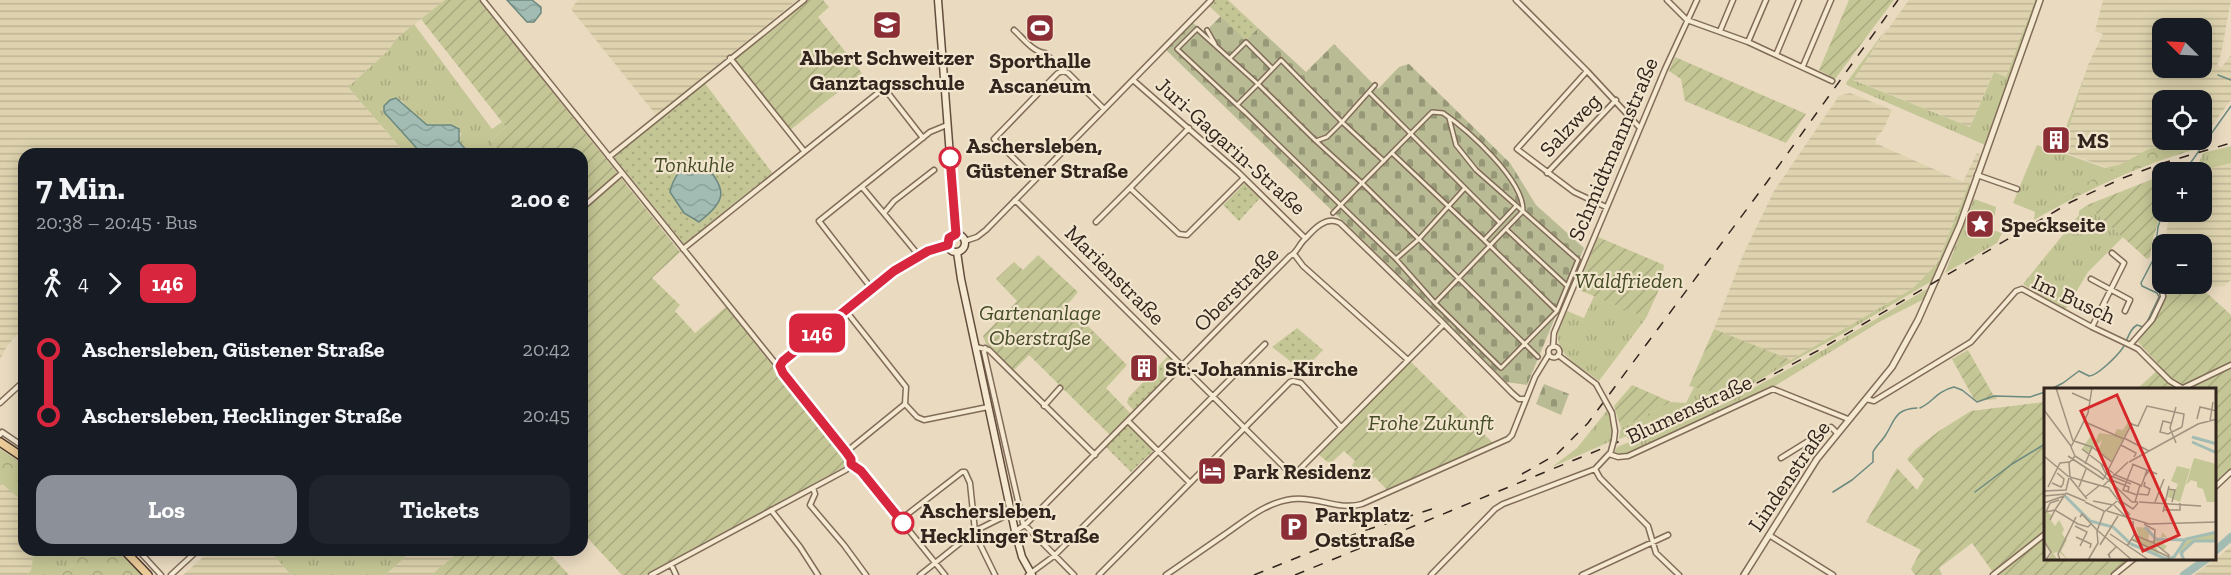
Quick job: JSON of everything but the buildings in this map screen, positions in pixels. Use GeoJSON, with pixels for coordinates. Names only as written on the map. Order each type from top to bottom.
{"type":"FeatureCollection","features":[{"type":"Feature","properties":{"kind":"main road"},"geometry":{"type":"LineString","coordinates":[[938,0],[956,234]]}},
{"type":"Feature","properties":{"kind":"main road"},"geometry":{"type":"LineString","coordinates":[[956,234],[962,236],[965,241],[963,249],[957,252],[951,250],[948,245],[949,238],[956,234]]}},
{"type":"Feature","properties":{"kind":"main road"},"geometry":{"type":"LineString","coordinates":[[957,252],[1015,531],[1022,557],[1030,574]]}},
{"type":"Feature","properties":{"kind":"main road"},"geometry":{"type":"LineString","coordinates":[[0,442],[18,454]]}},
{"type":"Feature","properties":{"kind":"main road"},"geometry":{"type":"LineString","coordinates":[[130,556],[148,575]]}},
{"type":"Feature","properties":{"kind":"street"},"geometry":{"type":"LineString","coordinates":[[483,0],[776,364],[780,366],[783,373],[851,459],[851,464],[846,470],[651,575]]}},
{"type":"Feature","properties":{"kind":"street"},"geometry":{"type":"LineString","coordinates":[[609,157],[804,0]]}},
{"type":"Feature","properties":{"kind":"street"},"geometry":{"type":"LineString","coordinates":[[965,241],[981,234],[1211,0]]}},
{"type":"Feature","properties":{"kind":"street"},"geometry":{"type":"LineString","coordinates":[[1516,0],[1616,100],[1640,128]]}},
{"type":"Feature","properties":{"kind":"street"},"geometry":{"type":"LineString","coordinates":[[1667,0],[1687,20],[1748,42],[1832,81]]}},
{"type":"Feature","properties":{"kind":"street","name":"Schmidtmannstraße"},"geometry":{"type":"LineString","coordinates":[[1553,347],[1554,333],[1606,207],[1697,0]]}},
{"type":"Feature","properties":{"kind":"street"},"geometry":{"type":"LineString","coordinates":[[1720,31],[1733,0]]}},
{"type":"Feature","properties":{"kind":"street"},"geometry":{"type":"LineString","coordinates":[[1748,42],[1766,0]]}},
{"type":"Feature","properties":{"kind":"street"},"geometry":{"type":"LineString","coordinates":[[1776,55],[1799,0]]}},
{"type":"Feature","properties":{"kind":"street"},"geometry":{"type":"LineString","coordinates":[[1803,66],[1831,0]]}},
{"type":"Feature","properties":{"kind":"street","name":"Lindenstraße"},"geometry":{"type":"LineString","coordinates":[[1744,575],[1817,459],[1892,367],[1918,320],[1953,244],[2040,0]]}},
{"type":"Feature","properties":{"kind":"street"},"geometry":{"type":"LineString","coordinates":[[1448,116],[1456,145],[1476,170],[1578,260],[1557,311],[1525,344],[1501,368],[1435,303],[1396,259],[1177,49],[1197,29],[1362,183],[1459,278],[1525,344],[1538,357]]}},
{"type":"Feature","properties":{"kind":"street"},"geometry":{"type":"LineString","coordinates":[[1014,30],[1034,48],[1046,53],[1104,109]]}},
{"type":"Feature","properties":{"kind":"street"},"geometry":{"type":"LineString","coordinates":[[1207,30],[1216,46]]}},
{"type":"Feature","properties":{"kind":"street"},"geometry":{"type":"LineString","coordinates":[[1230,58],[1246,42],[1272,68]]}},
{"type":"Feature","properties":{"kind":"street"},"geometry":{"type":"LineString","coordinates":[[730,58],[804,151]]}},
{"type":"Feature","properties":{"kind":"street"},"geometry":{"type":"LineString","coordinates":[[1237,105],[1281,60],[1384,161]]}},
{"type":"Feature","properties":{"kind":"street"},"geometry":{"type":"LineString","coordinates":[[1035,179],[994,139],[1058,73],[1064,71]]}},
{"type":"Feature","properties":{"kind":"street"},"geometry":{"type":"LineString","coordinates":[[1587,71],[1517,149],[1574,192],[1606,207]]}},
{"type":"Feature","properties":{"kind":"street","name":"Juri-Gagarin-Straße"},"geometry":{"type":"LineString","coordinates":[[1133,80],[1244,178],[1305,238]]}},
{"type":"Feature","properties":{"kind":"street"},"geometry":{"type":"LineString","coordinates":[[1316,141],[1327,137],[1375,86]]}},
{"type":"Feature","properties":{"kind":"street"},"geometry":{"type":"LineString","coordinates":[[683,249],[884,88],[923,138]]}},
{"type":"Feature","properties":{"kind":"street"},"geometry":{"type":"LineString","coordinates":[[1369,92],[1500,222]]}},
{"type":"Feature","properties":{"kind":"street","name":"Salzweg"},"geometry":{"type":"LineString","coordinates":[[1547,173],[1616,100]]}},
{"type":"Feature","properties":{"kind":"street"},"geometry":{"type":"LineString","coordinates":[[1333,213],[1432,112],[1448,116],[1497,160],[1511,178],[1522,199],[1522,212],[1435,303]]}},
{"type":"Feature","properties":{"kind":"street"},"geometry":{"type":"LineString","coordinates":[[872,290],[819,221],[923,138],[934,130],[948,125]]}},
{"type":"Feature","properties":{"kind":"street"},"geometry":{"type":"LineString","coordinates":[[1096,222],[1189,128]]}},
{"type":"Feature","properties":{"kind":"street"},"geometry":{"type":"LineString","coordinates":[[1392,153],[1557,311]]}},
{"type":"Feature","properties":{"kind":"street"},"geometry":{"type":"LineString","coordinates":[[884,213],[894,201],[934,170]]}},
{"type":"Feature","properties":{"kind":"street"},"geometry":{"type":"LineString","coordinates":[[588,203],[622,172]]}},
{"type":"Feature","properties":{"kind":"street"},"geometry":{"type":"LineString","coordinates":[[1977,175],[2017,189]]}},
{"type":"Feature","properties":{"kind":"street"},"geometry":{"type":"LineString","coordinates":[[1130,188],[1179,234],[1187,235],[1244,178]]}},
{"type":"Feature","properties":{"kind":"street"},"geometry":{"type":"LineString","coordinates":[[862,187],[916,252]]}},
{"type":"Feature","properties":{"kind":"street"},"geometry":{"type":"LineString","coordinates":[[1396,259],[1419,239],[1465,188]]}},
{"type":"Feature","properties":{"kind":"street","name":"Marienstraße"},"geometry":{"type":"LineString","coordinates":[[1015,200],[1293,476],[1341,427]]}},
{"type":"Feature","properties":{"kind":"street"},"geometry":{"type":"LineString","coordinates":[[1484,240],[1516,206]]}},
{"type":"Feature","properties":{"kind":"street","name":"Oberstraße"},"geometry":{"type":"LineString","coordinates":[[1015,531],[1025,525],[1095,455],[1294,254],[1305,238],[1324,222],[1334,220],[1340,224],[1443,325]]}},
{"type":"Feature","properties":{"kind":"street"},"geometry":{"type":"LineString","coordinates":[[1506,229],[1567,286]]}},
{"type":"Feature","properties":{"kind":"street"},"geometry":{"type":"LineString","coordinates":[[780,366],[783,361],[894,271],[926,252],[948,245]]}},
{"type":"Feature","properties":{"kind":"street"},"geometry":{"type":"LineString","coordinates":[[2092,327],[2124,263],[2112,253]]}},
{"type":"Feature","properties":{"kind":"street"},"geometry":{"type":"LineString","coordinates":[[1294,254],[1303,266],[1408,360]]}},
{"type":"Feature","properties":{"kind":"street"},"geometry":{"type":"LineString","coordinates":[[2091,279],[2130,300],[2125,311]]}},
{"type":"Feature","properties":{"kind":"street","name":"Im Busch"},"geometry":{"type":"LineString","coordinates":[[1866,399],[1874,401],[1971,342],[2016,291],[2022,289],[2138,349],[2170,381],[2180,388]]}},
{"type":"Feature","properties":{"kind":"street"},"geometry":{"type":"LineString","coordinates":[[2128,343],[2152,320],[2163,294]]}},
{"type":"Feature","properties":{"kind":"street"},"geometry":{"type":"LineString","coordinates":[[846,310],[906,387],[905,404],[917,417],[924,420],[988,407]]}},
{"type":"Feature","properties":{"kind":"street"},"geometry":{"type":"LineString","coordinates":[[1102,574],[1293,381],[1300,383],[1341,427],[1443,325],[1512,393],[1519,399],[1525,399]]}},
{"type":"Feature","properties":{"kind":"street"},"geometry":{"type":"LineString","coordinates":[[1030,574],[1054,556],[1265,344]]}},
{"type":"Feature","properties":{"kind":"street"},"geometry":{"type":"LineString","coordinates":[[975,347],[985,348],[1095,455]]}},
{"type":"Feature","properties":{"kind":"street"},"geometry":{"type":"LineString","coordinates":[[1166,575],[1267,506],[1285,500],[1313,499],[1350,507],[1362,504],[1508,439],[1512,435],[1541,364],[1549,354],[1549,349],[1553,347],[1559,350],[1558,355]]}},
{"type":"Feature","properties":{"kind":"street"},"geometry":{"type":"LineString","coordinates":[[985,348],[984,352],[1025,525],[1074,575]]}},
{"type":"Feature","properties":{"kind":"street"},"geometry":{"type":"LineString","coordinates":[[1549,354],[1554,357],[1558,355]]}},
{"type":"Feature","properties":{"kind":"street"},"geometry":{"type":"LineString","coordinates":[[1431,575],[1498,507],[1595,469],[1610,453],[1614,440],[1611,413],[1596,384],[1558,355]]}},
{"type":"Feature","properties":{"kind":"street"},"geometry":{"type":"LineString","coordinates":[[2184,388],[2231,365]]}},
{"type":"Feature","properties":{"kind":"street"},"geometry":{"type":"LineString","coordinates":[[0,403],[18,386]]}},
{"type":"Feature","properties":{"kind":"street"},"geometry":{"type":"LineString","coordinates":[[1044,406],[1060,388]]}},
{"type":"Feature","properties":{"kind":"street","name":"Blumenstraße"},"geometry":{"type":"LineString","coordinates":[[1610,453],[1618,457],[1628,456],[1773,389],[1848,419]]}},
{"type":"Feature","properties":{"kind":"street"},"geometry":{"type":"LineString","coordinates":[[846,452],[905,404]]}},
{"type":"Feature","properties":{"kind":"street"},"geometry":{"type":"LineString","coordinates":[[1128,421],[1190,483]]}},
{"type":"Feature","properties":{"kind":"street"},"geometry":{"type":"LineString","coordinates":[[1781,458],[1831,427],[1837,433]]}},
{"type":"Feature","properties":{"kind":"street"},"geometry":{"type":"LineString","coordinates":[[1,433],[18,443]]}},
{"type":"Feature","properties":{"kind":"street"},"geometry":{"type":"LineString","coordinates":[[851,464],[861,471],[945,575]]}},
{"type":"Feature","properties":{"kind":"street"},"geometry":{"type":"LineString","coordinates":[[1595,469],[1600,478],[1648,526],[1656,553],[1678,575]]}},
{"type":"Feature","properties":{"kind":"street"},"geometry":{"type":"LineString","coordinates":[[900,520],[965,472],[970,483],[974,532],[995,575]]}},
{"type":"Feature","properties":{"kind":"street"},"geometry":{"type":"LineString","coordinates":[[2216,486],[2231,472]]}},
{"type":"Feature","properties":{"kind":"street"},"geometry":{"type":"LineString","coordinates":[[813,488],[815,494],[810,505],[866,575]]}},
{"type":"Feature","properties":{"kind":"street"},"geometry":{"type":"LineString","coordinates":[[771,510],[800,547],[818,575]]}},
{"type":"Feature","properties":{"kind":"street"},"geometry":{"type":"LineString","coordinates":[[920,575],[974,532],[1011,513]]}},
{"type":"Feature","properties":{"kind":"street"},"geometry":{"type":"LineString","coordinates":[[1582,575],[1668,535]]}},
{"type":"Feature","properties":{"kind":"street"},"geometry":{"type":"LineString","coordinates":[[1769,535],[1833,575]]}},
{"type":"Feature","properties":{"kind":"street"},"geometry":{"type":"LineString","coordinates":[[1993,575],[2044,535]]}},
{"type":"Feature","properties":{"kind":"street"},"geometry":{"type":"LineString","coordinates":[[144,556],[161,575]]}},
{"type":"Feature","properties":{"kind":"street"},"geometry":{"type":"LineString","coordinates":[[171,575],[192,556]]}},
{"type":"Feature","properties":{"kind":"street"},"geometry":{"type":"LineString","coordinates":[[2114,575],[2133,560]]}},
{"type":"Feature","properties":{"kind":"street"},"geometry":{"type":"LineString","coordinates":[[670,564],[676,575]]}},
{"type":"Feature","properties":{"kind":"shaded area"},"geometry":{"type":"Polygon","coordinates":[[[0,0],[445,0],[396,39],[388,51],[348,87],[401,148],[18,148],[18,334],[7,346],[0,359],[0,0]]]}},
{"type":"Feature","properties":{"kind":"shaded area"},"geometry":{"type":"Polygon","coordinates":[[[578,0],[797,0],[656,115],[571,9],[578,0]]]}},
{"type":"Feature","properties":{"kind":"shaded area"},"geometry":{"type":"Polygon","coordinates":[[[1909,0],[2035,0],[2006,78],[1993,73],[1970,127],[1852,79],[1909,0]]]}},
{"type":"Feature","properties":{"kind":"shaded area"},"geometry":{"type":"Polygon","coordinates":[[[2103,0],[2231,0],[2217,65],[2221,68],[2231,55],[2231,100],[2212,126],[2212,90],[2152,90],[2152,148],[2123,164],[2108,168],[2064,152],[2063,144],[2088,65],[2103,34],[2095,31],[2103,0]]]}},
{"type":"Feature","properties":{"kind":"shaded area"},"geometry":{"type":"Polygon","coordinates":[[[1850,93],[1892,110],[1875,143],[1963,182],[1977,153],[1981,155],[1937,264],[1912,289],[1791,360],[1714,329],[1743,255],[1774,191],[1839,96],[1850,93]]]}},
{"type":"Feature","properties":{"kind":"shaded area"},"geometry":{"type":"Polygon","coordinates":[[[2231,163],[2231,280],[2224,286],[2215,287],[2212,286],[2212,234],[2166,234],[2168,222],[2212,222],[2212,168],[2231,163]]]}},
{"type":"Feature","properties":{"kind":"shaded area"},"geometry":{"type":"Polygon","coordinates":[[[0,482],[18,498],[18,556],[33,556],[31,570],[27,575],[0,575],[0,482]]]}},
{"type":"Feature","properties":{"kind":"shaded area"},"geometry":{"type":"Polygon","coordinates":[[[2231,546],[2231,575],[2194,575],[2216,560],[2231,546]]]}},
{"type":"Feature","properties":{"kind":"shaded area"},"geometry":{"type":"Polygon","coordinates":[[[204,556],[274,556],[291,575],[183,575],[204,556]]]}},
{"type":"Feature","properties":{"kind":"shaded area"},"geometry":{"type":"Polygon","coordinates":[[[406,556],[454,556],[431,575],[385,575],[406,556]]]}},
{"type":"Feature","properties":{"kind":"green space"},"geometry":{"type":"Polygon","coordinates":[[[445,0],[479,0],[680,252],[652,278],[680,305],[675,311],[695,333],[726,307],[846,459],[846,466],[645,575],[622,575],[588,538],[588,148],[494,148],[492,140],[506,127],[421,19],[445,0]]]}},
{"type":"Feature","properties":{"kind":"green space"},"geometry":{"type":"Polygon","coordinates":[[[808,0],[823,0],[829,7],[818,17],[862,73],[789,131],[732,59],[808,0]]]}},
{"type":"Feature","properties":{"kind":"green space"},"geometry":{"type":"Polygon","coordinates":[[[1214,0],[1228,0],[1258,28],[1246,40],[1209,6],[1214,0]]]}},
{"type":"Feature","properties":{"kind":"green space"},"geometry":{"type":"Polygon","coordinates":[[[1849,0],[1894,0],[1835,79],[1819,70],[1849,0]]]}},
{"type":"Feature","properties":{"kind":"green space"},"geometry":{"type":"Polygon","coordinates":[[[2035,0],[2038,0],[1985,145],[1846,83],[1888,27],[1853,80],[1970,127],[1994,72],[2006,77],[2035,0]]]}},
{"type":"Feature","properties":{"kind":"green space"},"geometry":{"type":"Polygon","coordinates":[[[1221,16],[1246,40],[1258,28],[1306,72],[1334,44],[1378,89],[1399,67],[1409,64],[1510,163],[1536,205],[1584,248],[1527,385],[1506,382],[1165,49],[1192,22],[1204,33],[1221,16]]]}},
{"type":"Feature","properties":{"kind":"green space"},"geometry":{"type":"Polygon","coordinates":[[[414,24],[492,129],[502,122],[506,127],[492,140],[494,148],[464,148],[459,142],[461,133],[441,124],[427,125],[401,100],[384,112],[417,148],[401,148],[348,87],[388,51],[396,39],[414,24]]]}},
{"type":"Feature","properties":{"kind":"green space"},"geometry":{"type":"Polygon","coordinates":[[[1675,57],[1806,114],[1786,143],[1685,101],[1681,79],[1669,71],[1675,57]]]}},
{"type":"Feature","properties":{"kind":"green space"},"geometry":{"type":"Polygon","coordinates":[[[2085,74],[2062,150],[2066,154],[2105,168],[2123,164],[2035,212],[2013,203],[2037,145],[2055,152],[2058,150],[2085,74]]]}},
{"type":"Feature","properties":{"kind":"green space","name":"Tonkuhle"},"geometry":{"type":"Polygon","coordinates":[[[704,82],[773,174],[685,245],[614,157],[704,82]]]}},
{"type":"Feature","properties":{"kind":"green space"},"geometry":{"type":"Polygon","coordinates":[[[2231,146],[2231,163],[2212,168],[2212,162],[2199,162],[2203,153],[2231,146]]]}},
{"type":"Feature","properties":{"kind":"green space"},"geometry":{"type":"Polygon","coordinates":[[[2151,148],[2152,150],[2193,150],[2152,162],[2074,198],[2034,220],[2035,212],[2049,203],[2151,148]]]}},
{"type":"Feature","properties":{"kind":"green space"},"geometry":{"type":"Polygon","coordinates":[[[2152,179],[2152,222],[2159,222],[2154,234],[2152,234],[2150,257],[2147,259],[2087,205],[2152,179]]]}},
{"type":"Feature","properties":{"kind":"green space"},"geometry":{"type":"Polygon","coordinates":[[[1245,183],[1260,198],[1239,221],[1223,205],[1245,183]]]}},
{"type":"Feature","properties":{"kind":"green space"},"geometry":{"type":"Polygon","coordinates":[[[1969,184],[1971,185],[1959,223],[1935,279],[1752,384],[1691,413],[1619,439],[1621,428],[1671,402],[1686,403],[1694,387],[1721,393],[1791,360],[1912,289],[1937,264],[1969,184]]]}},
{"type":"Feature","properties":{"kind":"green space"},"geometry":{"type":"Polygon","coordinates":[[[1974,199],[1996,207],[1992,230],[2002,233],[1997,243],[1945,273],[1974,199]]]}},
{"type":"Feature","properties":{"kind":"green space"},"geometry":{"type":"Polygon","coordinates":[[[2087,205],[2123,237],[2088,272],[2064,312],[2023,284],[2079,215],[2079,211],[2087,205]]]}},
{"type":"Feature","properties":{"kind":"green space","name":"Waldfrieden"},"geometry":{"type":"Polygon","coordinates":[[[1598,237],[1664,265],[1661,285],[1646,318],[1577,289],[1598,237]]]}},
{"type":"Feature","properties":{"kind":"green space","name":"Gartenanlage Oberstraße"},"geometry":{"type":"Polygon","coordinates":[[[1038,255],[1078,292],[1067,305],[1127,365],[1106,388],[1131,414],[1110,435],[1029,355],[1014,370],[986,344],[983,336],[1017,301],[996,279],[1014,262],[1023,270],[1038,255]]]}},
{"type":"Feature","properties":{"kind":"green space"},"geometry":{"type":"Polygon","coordinates":[[[1932,286],[1926,298],[1881,321],[1770,389],[1628,454],[1614,453],[1617,447],[1726,403],[1825,349],[1932,286]]]}},
{"type":"Feature","properties":{"kind":"green space"},"geometry":{"type":"Polygon","coordinates":[[[2164,294],[2208,294],[2231,315],[2231,363],[2226,366],[2231,370],[2231,468],[2216,482],[2216,388],[2138,388],[2161,367],[2138,342],[2153,322],[2164,294]]]}},
{"type":"Feature","properties":{"kind":"green space"},"geometry":{"type":"Polygon","coordinates":[[[1594,296],[1646,318],[1599,381],[1572,361],[1561,349],[1558,341],[1558,333],[1567,311],[1584,318],[1594,296]]]}},
{"type":"Feature","properties":{"kind":"green space"},"geometry":{"type":"Polygon","coordinates":[[[1297,328],[1323,350],[1298,375],[1290,361],[1272,347],[1297,328]]]}},
{"type":"Feature","properties":{"kind":"green space"},"geometry":{"type":"Polygon","coordinates":[[[1714,329],[1791,360],[1721,394],[1689,386],[1714,329]]]}},
{"type":"Feature","properties":{"kind":"green space"},"geometry":{"type":"Polygon","coordinates":[[[1968,350],[1997,399],[1975,401],[1952,359],[1968,350]]]}},
{"type":"Feature","properties":{"kind":"green space"},"geometry":{"type":"Polygon","coordinates":[[[1170,354],[1180,364],[1134,411],[1127,403],[1128,398],[1170,354]]]}},
{"type":"Feature","properties":{"kind":"green space","name":"Frohe Zukunft"},"geometry":{"type":"Polygon","coordinates":[[[1409,360],[1493,443],[1387,490],[1375,477],[1369,482],[1352,465],[1355,461],[1344,451],[1330,464],[1319,455],[1409,360]]]}},
{"type":"Feature","properties":{"kind":"green space"},"geometry":{"type":"Polygon","coordinates":[[[1544,384],[1569,394],[1561,415],[1536,404],[1544,384]]]}},
{"type":"Feature","properties":{"kind":"green space"},"geometry":{"type":"Polygon","coordinates":[[[1632,385],[1671,402],[1621,428],[1614,406],[1632,385]]]}},
{"type":"Feature","properties":{"kind":"green space"},"geometry":{"type":"Polygon","coordinates":[[[2044,402],[2044,560],[2129,560],[2109,575],[1995,575],[1972,543],[1939,568],[1942,575],[1915,575],[1911,569],[1921,550],[1866,522],[1897,468],[1917,490],[1924,479],[1907,459],[1939,431],[1971,411],[2044,402]]]}},
{"type":"Feature","properties":{"kind":"green space"},"geometry":{"type":"Polygon","coordinates":[[[1609,408],[1614,440],[1552,467],[1577,448],[1609,408]]]}},
{"type":"Feature","properties":{"kind":"green space"},"geometry":{"type":"Polygon","coordinates":[[[1128,425],[1155,449],[1131,472],[1106,447],[1128,425]]]}},
{"type":"Feature","properties":{"kind":"green space"},"geometry":{"type":"Polygon","coordinates":[[[0,449],[18,460],[18,498],[0,482],[0,449]]]}},
{"type":"Feature","properties":{"kind":"green space"},"geometry":{"type":"Polygon","coordinates":[[[33,556],[66,556],[73,564],[61,575],[27,575],[31,570],[33,556]]]}},
{"type":"Feature","properties":{"kind":"green space"},"geometry":{"type":"Polygon","coordinates":[[[66,556],[122,556],[142,575],[61,575],[73,564],[66,556]]]}},
{"type":"Feature","properties":{"kind":"green space"},"geometry":{"type":"Polygon","coordinates":[[[274,556],[406,556],[385,575],[291,575],[274,556]]]}},
{"type":"Feature","properties":{"kind":"green space"},"geometry":{"type":"Polygon","coordinates":[[[454,556],[552,556],[569,575],[431,575],[454,556]]]}},
{"type":"Feature","properties":{"kind":"water"},"geometry":{"type":"Polygon","coordinates":[[[507,0],[532,0],[541,7],[541,13],[534,22],[527,22],[507,0]]]}},
{"type":"Feature","properties":{"kind":"water"},"geometry":{"type":"Polygon","coordinates":[[[396,98],[427,125],[451,125],[459,129],[459,142],[464,148],[417,148],[384,112],[384,106],[396,98]]]}},
{"type":"Feature","properties":{"kind":"water"},"geometry":{"type":"Polygon","coordinates":[[[690,162],[705,164],[717,182],[721,195],[715,207],[699,222],[684,213],[670,192],[677,175],[690,162]]]}},
{"type":"Feature","properties":{"kind":"waterway"},"geometry":{"type":"LineString","coordinates":[[2218,75],[2231,80]]}},
{"type":"Feature","properties":{"kind":"waterway"},"geometry":{"type":"LineString","coordinates":[[2191,162],[2231,106]]}},
{"type":"Feature","properties":{"kind":"waterway"},"geometry":{"type":"LineString","coordinates":[[2146,324],[2159,297],[2157,293],[2142,286],[2141,283],[2154,258],[2160,222]]}},
{"type":"Feature","properties":{"kind":"waterway"},"geometry":{"type":"LineString","coordinates":[[2053,388],[2079,371],[2089,376],[2097,373],[2124,346],[2134,327],[2137,325],[2143,327]]}},
{"type":"Feature","properties":{"kind":"waterway"},"geometry":{"type":"LineString","coordinates":[[1920,408],[1943,391],[1954,387],[1962,390],[1977,402],[1994,396],[2030,397],[2044,392]]}},
{"type":"Feature","properties":{"kind":"waterway"},"geometry":{"type":"LineString","coordinates":[[1833,492],[1873,462],[1873,452],[1899,413],[1917,408]]}},
{"type":"Feature","properties":{"kind":"waterway"},"geometry":{"type":"LineString","coordinates":[[1975,492],[2012,464],[2044,445]]}},
{"type":"Feature","properties":{"kind":"waterway"},"geometry":{"type":"LineString","coordinates":[[2216,550],[2231,537]]}},
{"type":"Feature","properties":{"kind":"waterway"},"geometry":{"type":"LineString","coordinates":[[2184,575],[2205,560]]}},
{"type":"Feature","properties":{"kind":"railway"},"geometry":{"type":"LineString","coordinates":[[1522,474],[1557,454],[1588,423],[1767,182],[1898,0]]}},
{"type":"Feature","properties":{"kind":"railway"},"geometry":{"type":"LineString","coordinates":[[1295,575],[1742,391],[1819,350],[2071,202],[2123,178],[2163,163],[2231,143]]}},
{"type":"Feature","properties":{"kind":"railway"},"geometry":{"type":"LineString","coordinates":[[1254,575],[1360,532],[1438,507]]}},
{"type":"Feature","properties":{"kind":"bus line","name":"146"},"geometry":{"type":"LineString","coordinates":[[903,523],[861,471],[851,464],[851,459],[846,452],[783,373],[780,366],[783,361],[894,271],[928,251],[948,245],[949,238],[956,234],[950,158]]}},
{"type":"Feature","properties":{"kind":"place","name":"Albert Schweitzer Ganztagsschule"},"geometry":{"type":"Point","coordinates":[887,25]}},
{"type":"Feature","properties":{"kind":"place","name":"Sporthalle Ascaneum"},"geometry":{"type":"Point","coordinates":[1040,28]}},
{"type":"Feature","properties":{"kind":"place","name":"MS"},"geometry":{"type":"Point","coordinates":[2056,140]}},
{"type":"Feature","properties":{"kind":"place","name":"Aschersleben, Güstener Straße"},"geometry":{"type":"Point","coordinates":[950,158]}},
{"type":"Feature","properties":{"kind":"place","name":"Speckseite"},"geometry":{"type":"Point","coordinates":[1980,224]}},
{"type":"Feature","properties":{"kind":"place","name":"St.-Johannis-Kirche"},"geometry":{"type":"Point","coordinates":[1144,368]}},
{"type":"Feature","properties":{"kind":"place","name":"Park Residenz"},"geometry":{"type":"Point","coordinates":[1212,471]}},
{"type":"Feature","properties":{"kind":"place","name":"Aschersleben, Hecklinger Straße"},"geometry":{"type":"Point","coordinates":[903,523]}},
{"type":"Feature","properties":{"kind":"place","name":"Parkplatz Oststraße"},"geometry":{"type":"Point","coordinates":[1294,527]}}]}
